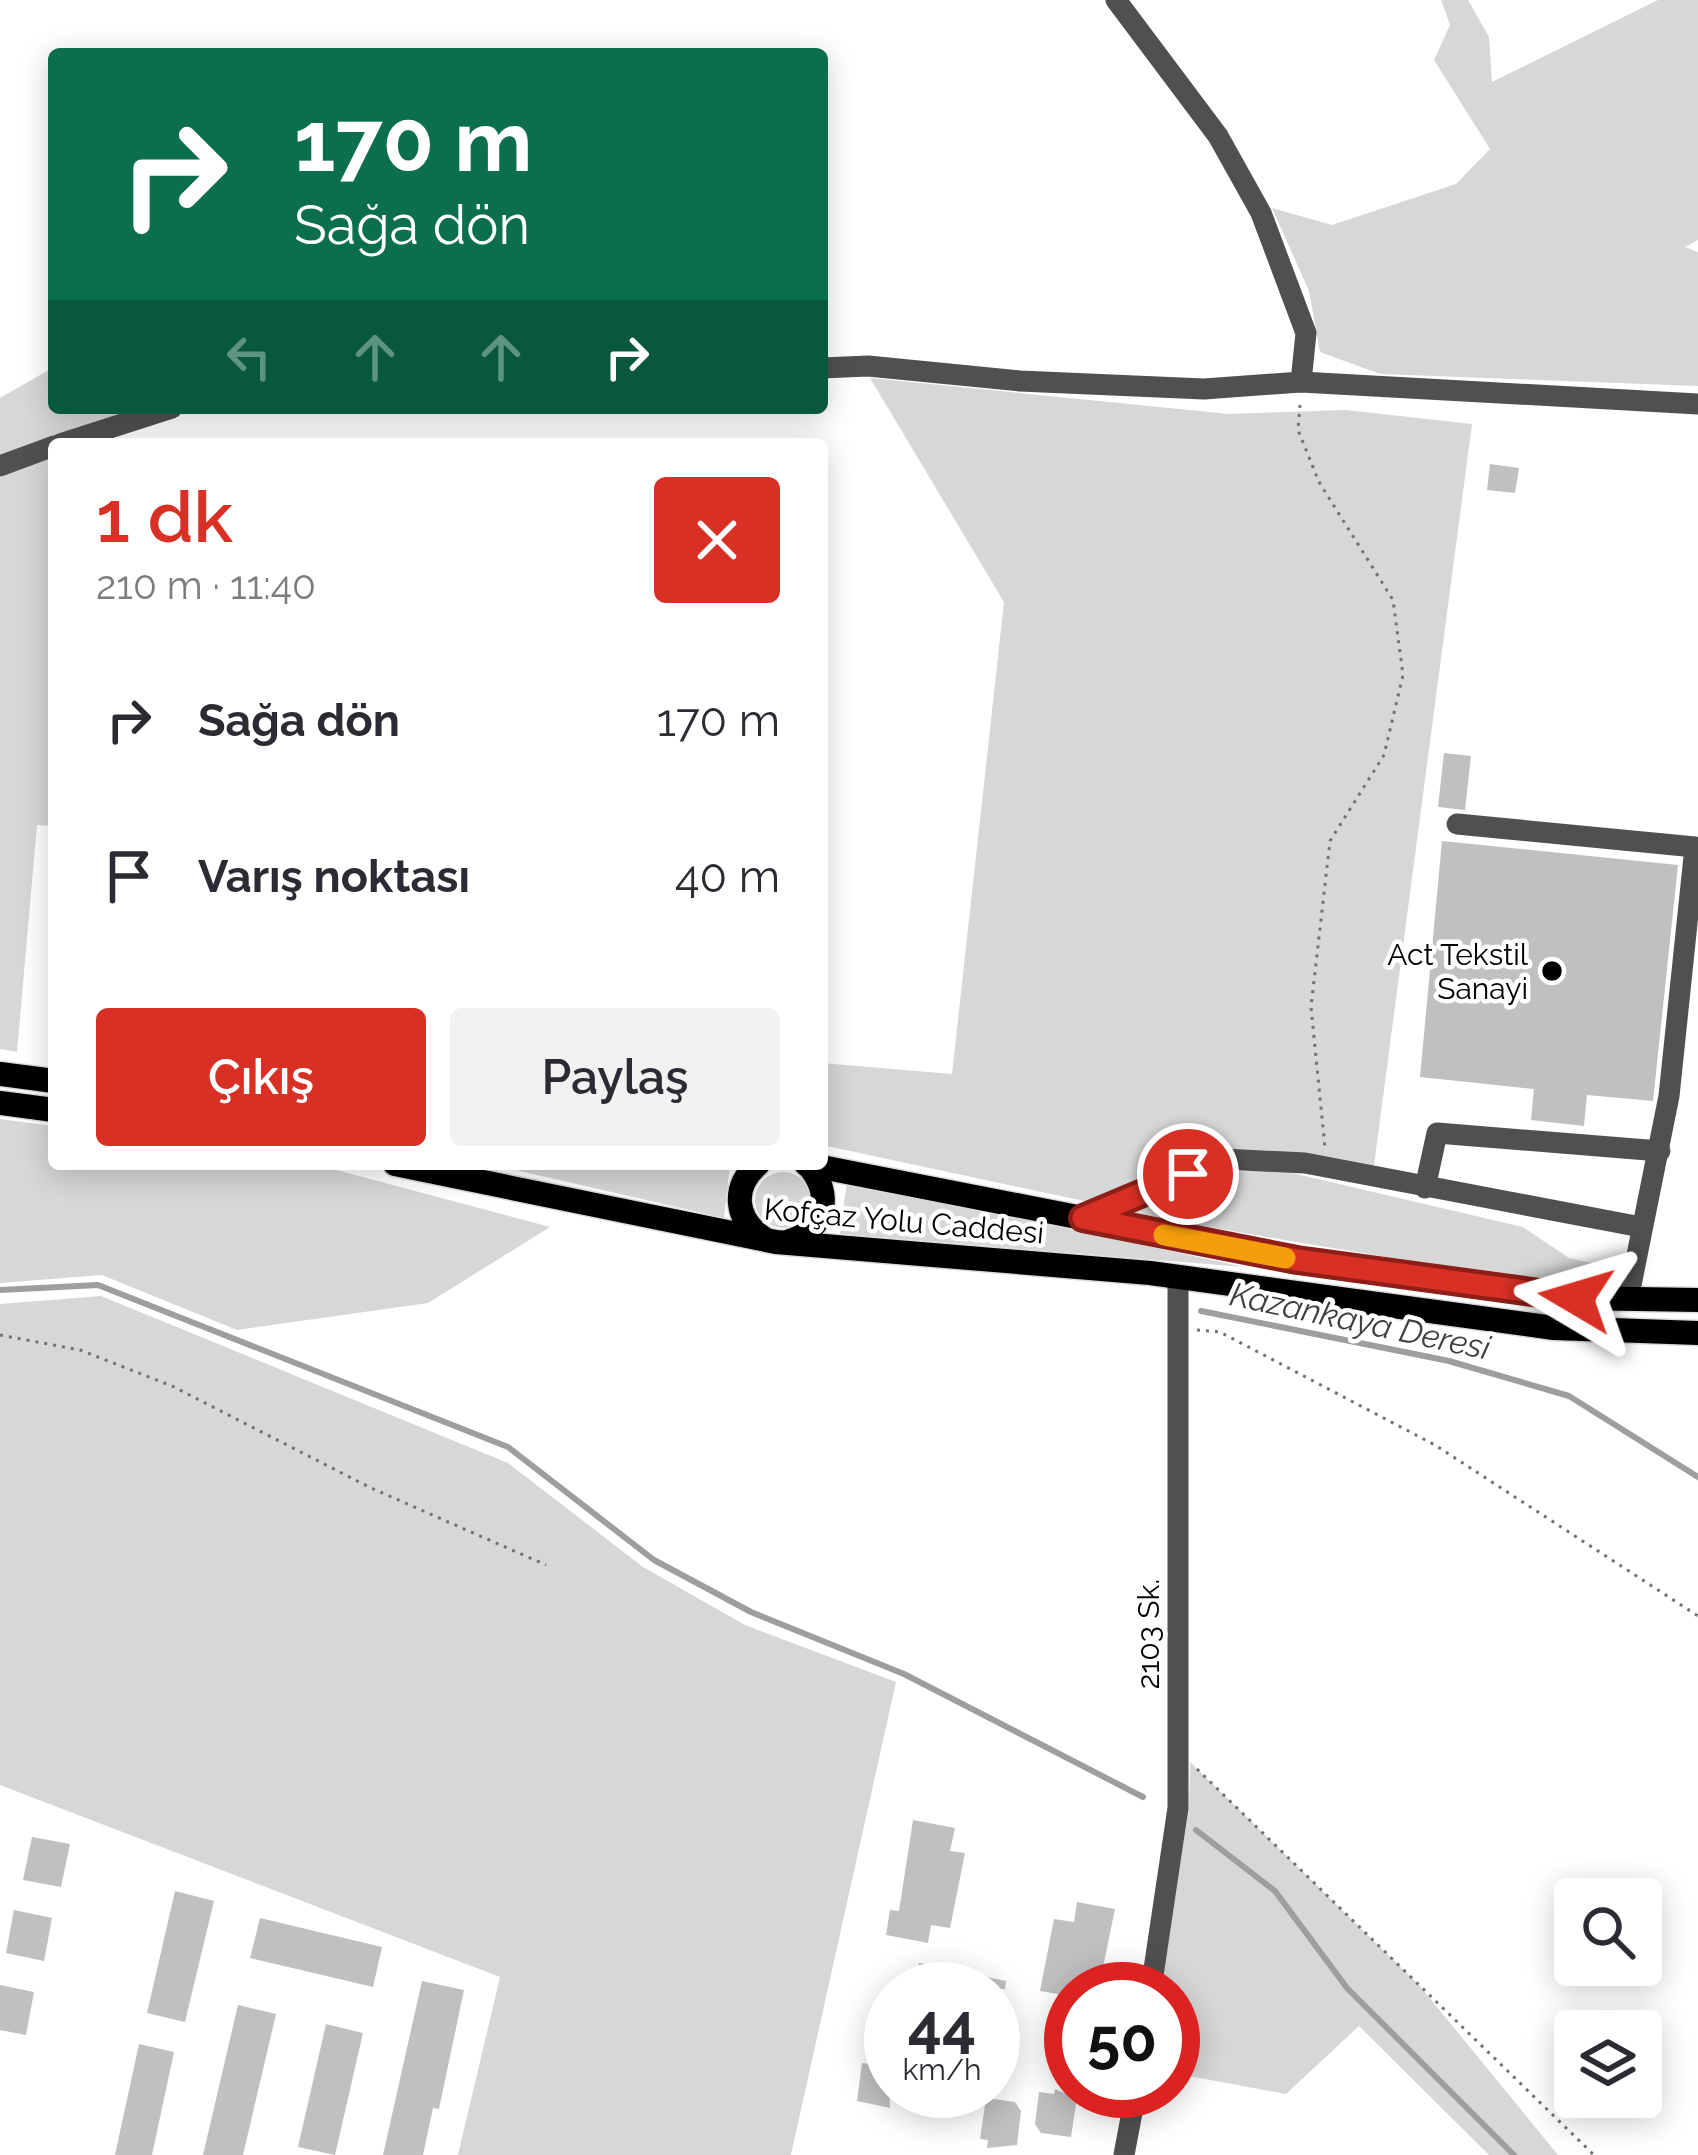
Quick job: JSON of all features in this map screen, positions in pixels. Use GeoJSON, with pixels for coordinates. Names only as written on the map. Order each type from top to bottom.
{"type":"FeatureCollection","features":[{"type":"Feature","properties":{"kind":"main road"},"geometry":{"type":"LineString","coordinates":[[0,1073],[48,1080]]}},
{"type":"Feature","properties":{"kind":"main road"},"geometry":{"type":"LineString","coordinates":[[0,1102],[48,1109]]}},
{"type":"Feature","properties":{"kind":"main road","name":"Kofçaz Yolu Caddesi"},"geometry":{"type":"LineString","coordinates":[[828,1168],[1318,1264],[1628,1300],[1698,1300]]}},
{"type":"Feature","properties":{"kind":"main road","name":"Kofçaz Yolu Caddesi"},"geometry":{"type":"LineString","coordinates":[[425,1170],[763,1238],[1178,1276],[1554,1328],[1698,1333]]}},
{"type":"Feature","properties":{"kind":"main road"},"geometry":{"type":"LineString","coordinates":[[752,1170],[744,1179],[740,1206],[744,1220],[763,1238]]}},
{"type":"Feature","properties":{"kind":"main road"},"geometry":{"type":"LineString","coordinates":[[790,1241],[813,1228],[824,1204],[824,1189],[811,1170]]}},
{"type":"Feature","properties":{"kind":"street"},"geometry":{"type":"LineString","coordinates":[[1116,0],[1218,136],[1261,214],[1306,333],[1300,382]]}},
{"type":"Feature","properties":{"kind":"street"},"geometry":{"type":"LineString","coordinates":[[828,368],[868,366],[1020,381],[1204,389],[1300,382],[1698,404]]}},
{"type":"Feature","properties":{"kind":"street"},"geometry":{"type":"LineString","coordinates":[[79,438],[153,414]]}},
{"type":"Feature","properties":{"kind":"street"},"geometry":{"type":"LineString","coordinates":[[0,466],[48,448]]}},
{"type":"Feature","properties":{"kind":"street"},"geometry":{"type":"LineString","coordinates":[[1456,824],[1695,847],[1660,1151],[1628,1300]]}},
{"type":"Feature","properties":{"kind":"street"},"geometry":{"type":"LineString","coordinates":[[1425,1188],[1437,1133],[1660,1151]]}},
{"type":"Feature","properties":{"kind":"street"},"geometry":{"type":"LineString","coordinates":[[1083,1218],[1223,1160],[1327,1168],[1641,1227]]}},
{"type":"Feature","properties":{"kind":"street","name":"2103 Sk."},"geometry":{"type":"LineString","coordinates":[[1155,1962],[1178,1808],[1178,1276]]}},
{"type":"Feature","properties":{"kind":"street"},"geometry":{"type":"LineString","coordinates":[[1124,2155],[1131,2118]]}},
{"type":"Feature","properties":{"kind":"path"},"geometry":{"type":"LineString","coordinates":[[1300,382],[1298,430],[1319,482],[1393,600],[1403,675],[1384,755],[1330,841],[1311,1007],[1327,1168]]}},
{"type":"Feature","properties":{"kind":"path"},"geometry":{"type":"LineString","coordinates":[[1178,1328],[1220,1332],[1435,1445],[1698,1616]]}},
{"type":"Feature","properties":{"kind":"path"},"geometry":{"type":"LineString","coordinates":[[0,1335],[80,1350],[172,1386],[369,1487],[546,1565]]}},
{"type":"Feature","properties":{"kind":"path"},"geometry":{"type":"LineString","coordinates":[[1178,1752],[1594,2155]]}},
{"type":"Feature","properties":{"kind":"shaded area"},"geometry":{"type":"Polygon","coordinates":[[[1441,0],[1468,0],[1489,37],[1492,82],[1658,0],[1698,0],[1698,240],[1685,247],[1698,252],[1698,386],[1380,374],[1320,352],[1309,291],[1272,208],[1332,225],[1456,184],[1490,149],[1434,60],[1450,25],[1441,0]]]}},
{"type":"Feature","properties":{"kind":"shaded area"},"geometry":{"type":"Polygon","coordinates":[[[48,370],[48,414],[123,414],[48,438],[48,442],[0,460],[0,398],[48,370]]]}},
{"type":"Feature","properties":{"kind":"shaded area"},"geometry":{"type":"Polygon","coordinates":[[[870,378],[1229,414],[1346,410],[1472,424],[1373,1173],[1222,1154],[1098,1204],[828,1146],[828,1064],[952,1074],[1004,602],[870,378]]]}},
{"type":"Feature","properties":{"kind":"shaded area"},"geometry":{"type":"Polygon","coordinates":[[[48,459],[48,826],[37,825],[17,1052],[0,1049],[0,475],[48,459]]]}},
{"type":"Feature","properties":{"kind":"shaded area"},"geometry":{"type":"Polygon","coordinates":[[[0,1119],[48,1125],[48,1170],[336,1170],[550,1227],[428,1303],[237,1330],[102,1275],[0,1283],[0,1119]]]}},
{"type":"Feature","properties":{"kind":"shaded area"},"geometry":{"type":"Polygon","coordinates":[[[1275,1169],[1523,1227],[1569,1258],[1615,1268],[1617,1284],[1499,1276],[1124,1213],[1215,1173],[1275,1169]]]}},
{"type":"Feature","properties":{"kind":"shaded area"},"geometry":{"type":"Polygon","coordinates":[[[515,1170],[729,1170],[724,1218],[515,1170]]]}},
{"type":"Feature","properties":{"kind":"shaded area"},"geometry":{"type":"Polygon","coordinates":[[[783,1172],[803,1180],[811,1200],[803,1220],[783,1228],[763,1220],[755,1200],[763,1180],[783,1172]]]}},
{"type":"Feature","properties":{"kind":"shaded area"},"geometry":{"type":"Polygon","coordinates":[[[847,1181],[1244,1267],[840,1234],[847,1181]]]}},
{"type":"Feature","properties":{"kind":"shaded area"},"geometry":{"type":"Polygon","coordinates":[[[101,1296],[508,1463],[643,1567],[745,1625],[896,1682],[791,2155],[458,2155],[500,1977],[0,1785],[0,1304],[101,1296]]]}},
{"type":"Feature","properties":{"kind":"shaded area"},"geometry":{"type":"Polygon","coordinates":[[[1190,1762],[1419,1985],[1558,2155],[1489,2155],[1359,2026],[1286,2094],[1200,2078],[1200,1962],[1165,1962],[1189,1807],[1190,1762]]]}},
{"type":"Feature","properties":{"kind":"building"},"geometry":{"type":"Polygon","coordinates":[[[1490,464],[1519,468],[1515,493],[1487,490],[1490,464]]]}},
{"type":"Feature","properties":{"kind":"building"},"geometry":{"type":"Polygon","coordinates":[[[1444,753],[1471,756],[1465,810],[1438,807],[1444,753]]]}},
{"type":"Feature","properties":{"kind":"building","name":"Act Tekstil Sanayi"},"geometry":{"type":"Polygon","coordinates":[[[1442,841],[1678,865],[1653,1101],[1587,1095],[1584,1126],[1531,1120],[1534,1089],[1420,1077],[1442,841]]]}},
{"type":"Feature","properties":{"kind":"building"},"geometry":{"type":"Polygon","coordinates":[[[913,1820],[955,1828],[950,1851],[965,1853],[950,1928],[931,1925],[928,1943],[886,1935],[890,1910],[899,1911],[913,1820]]]}},
{"type":"Feature","properties":{"kind":"building"},"geometry":{"type":"Polygon","coordinates":[[[32,1837],[70,1844],[61,1887],[23,1880],[32,1837]]]}},
{"type":"Feature","properties":{"kind":"building"},"geometry":{"type":"Polygon","coordinates":[[[175,1891],[214,1901],[185,2022],[147,2013],[175,1891]]]}},
{"type":"Feature","properties":{"kind":"building"},"geometry":{"type":"Polygon","coordinates":[[[1077,1902],[1115,1909],[1104,1962],[1046,1962],[1054,1919],[1074,1922],[1077,1902]]]}},
{"type":"Feature","properties":{"kind":"building"},"geometry":{"type":"Polygon","coordinates":[[[14,1910],[52,1918],[44,1961],[6,1953],[14,1910]]]}},
{"type":"Feature","properties":{"kind":"building"},"geometry":{"type":"Polygon","coordinates":[[[260,1918],[382,1947],[373,1987],[250,1958],[260,1918]]]}},
{"type":"Feature","properties":{"kind":"building"},"geometry":{"type":"Polygon","coordinates":[[[422,1981],[464,1990],[439,2109],[433,2108],[423,2155],[383,2155],[422,1981]]]}},
{"type":"Feature","properties":{"kind":"building"},"geometry":{"type":"Polygon","coordinates":[[[0,1985],[34,1992],[26,2035],[0,2030],[0,1985]]]}},
{"type":"Feature","properties":{"kind":"building"},"geometry":{"type":"Polygon","coordinates":[[[238,2005],[276,2014],[243,2155],[203,2155],[238,2005]]]}},
{"type":"Feature","properties":{"kind":"building"},"geometry":{"type":"Polygon","coordinates":[[[326,2024],[363,2033],[335,2155],[298,2147],[326,2024]]]}},
{"type":"Feature","properties":{"kind":"building"},"geometry":{"type":"Polygon","coordinates":[[[139,2044],[174,2052],[152,2155],[115,2155],[139,2044]]]}},
{"type":"Feature","properties":{"kind":"building"},"geometry":{"type":"Polygon","coordinates":[[[862,2063],[864,2063],[864,2102],[857,2101],[862,2063]]]}},
{"type":"Feature","properties":{"kind":"building"},"geometry":{"type":"Polygon","coordinates":[[[1039,2092],[1044,2093],[1044,2118],[1074,2118],[1071,2137],[1041,2133],[1035,2124],[1039,2092]]]}},
{"type":"Feature","properties":{"kind":"building"},"geometry":{"type":"Polygon","coordinates":[[[1020,2110],[1021,2111],[1017,2145],[987,2148],[988,2140],[980,2139],[983,2118],[1020,2118],[1020,2110]]]}},
{"type":"Feature","properties":{"kind":"waterway"},"geometry":{"type":"LineString","coordinates":[[0,1290],[98,1285],[508,1447],[654,1560],[751,1612],[904,1674],[1143,1797]]}},
{"type":"Feature","properties":{"kind":"waterway","name":"Kazankaya Deresi"},"geometry":{"type":"LineString","coordinates":[[1201,1311],[1449,1361],[1569,1396],[1698,1477]]}},
{"type":"Feature","properties":{"kind":"waterway"},"geometry":{"type":"LineString","coordinates":[[1196,1830],[1275,1891],[1347,1988],[1514,2155]]}},
{"type":"Feature","properties":{"kind":"slow traffic"},"geometry":{"type":"LineString","coordinates":[[1164,1235],[1285,1258]]}},
{"type":"Feature","properties":{"kind":"place","name":"Act Tekstil Sanayi"},"geometry":{"type":"Point","coordinates":[1552,971]}},
{"type":"Feature","properties":{"kind":"route"},"geometry":{"type":"LineString","coordinates":[[1188,1174],[1083,1218],[1297,1260],[1576,1298]]}}]}
